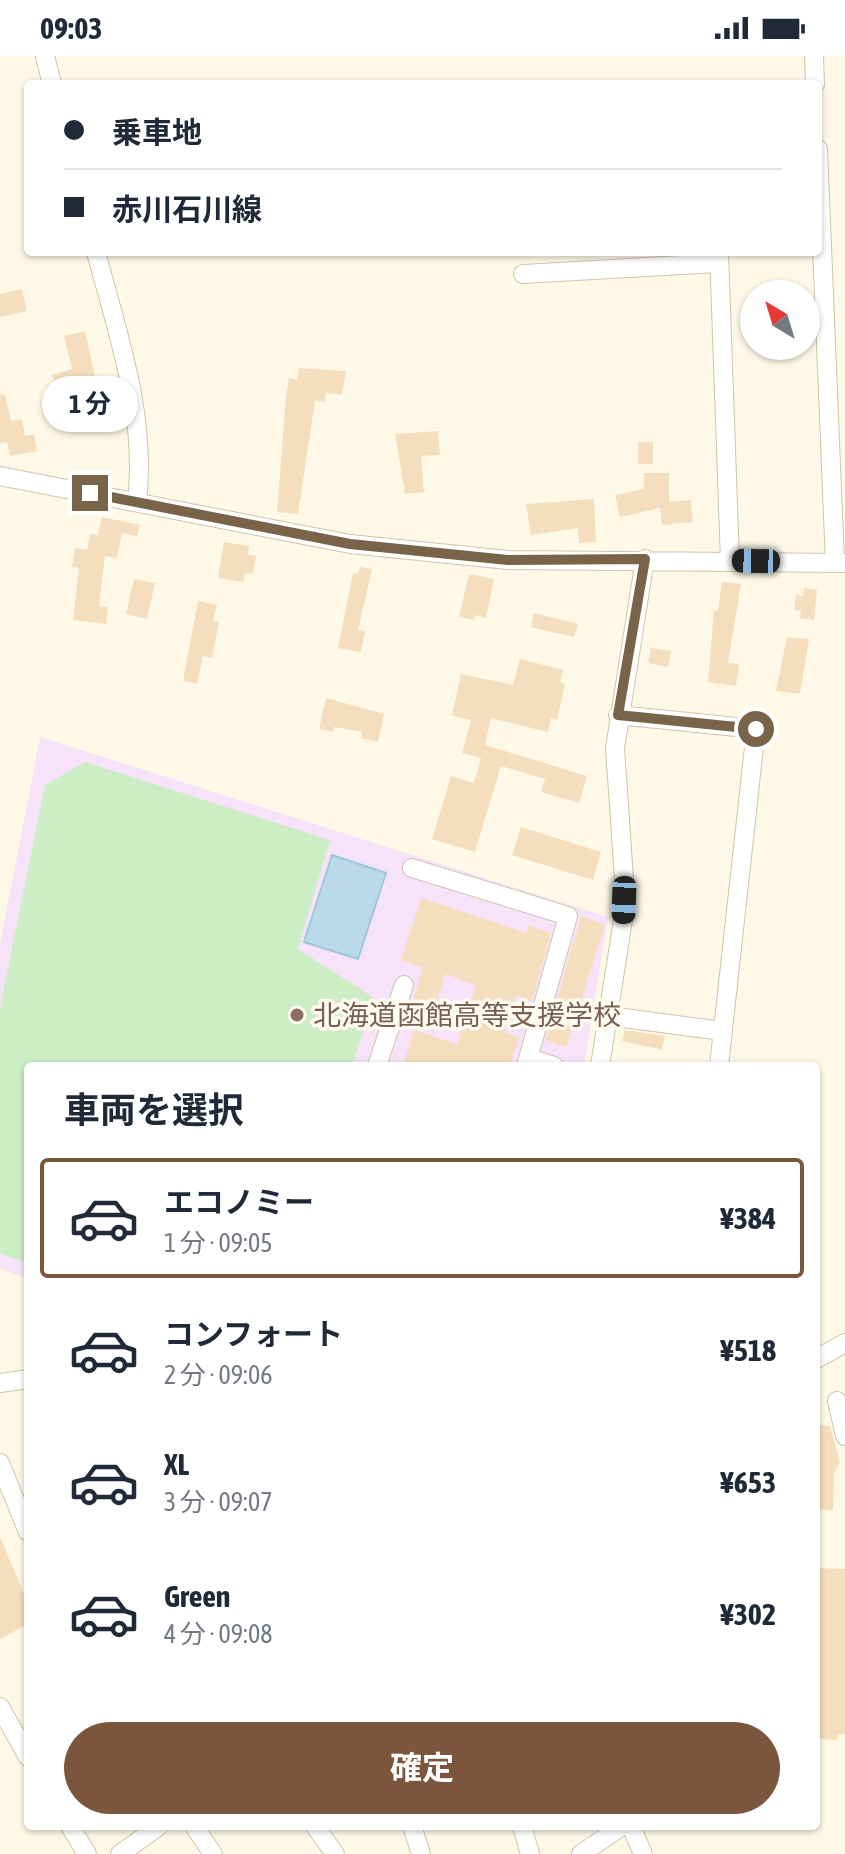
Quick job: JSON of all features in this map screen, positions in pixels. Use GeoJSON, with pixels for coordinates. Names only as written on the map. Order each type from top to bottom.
{"type":"FeatureCollection","features":[{"type":"Feature","properties":{"kind":"street"},"geometry":{"type":"LineString","coordinates":[[45,56],[51,80]]}},
{"type":"Feature","properties":{"kind":"street"},"geometry":{"type":"LineString","coordinates":[[814,56],[815,80]]}},
{"type":"Feature","properties":{"kind":"street"},"geometry":{"type":"LineString","coordinates":[[0,476],[350,544],[508,560],[840,563],[822,237]]}},
{"type":"Feature","properties":{"kind":"street"},"geometry":{"type":"LineString","coordinates":[[97,256],[138,418],[141,452],[137,502]]}},
{"type":"Feature","properties":{"kind":"street"},"geometry":{"type":"LineString","coordinates":[[523,274],[718,258],[730,561]]}},
{"type":"Feature","properties":{"kind":"street"},"geometry":{"type":"LineString","coordinates":[[601,1062],[618,965],[624,879],[616,795],[618,715],[645,559]]}},
{"type":"Feature","properties":{"kind":"street"},"geometry":{"type":"LineString","coordinates":[[618,715],[756,729],[719,1062]]}},
{"type":"Feature","properties":{"kind":"street"},"geometry":{"type":"LineString","coordinates":[[412,868],[568,916],[528,1062]]}},
{"type":"Feature","properties":{"kind":"street"},"geometry":{"type":"LineString","coordinates":[[378,1062],[404,985]]}},
{"type":"Feature","properties":{"kind":"street"},"geometry":{"type":"LineString","coordinates":[[609,1016],[722,1031]]}},
{"type":"Feature","properties":{"kind":"street"},"geometry":{"type":"LineString","coordinates":[[820,1357],[845,1343]]}},
{"type":"Feature","properties":{"kind":"street"},"geometry":{"type":"LineString","coordinates":[[0,1383],[24,1380]]}},
{"type":"Feature","properties":{"kind":"street"},"geometry":{"type":"LineString","coordinates":[[837,1401],[845,1436]]}},
{"type":"Feature","properties":{"kind":"street"},"geometry":{"type":"LineString","coordinates":[[0,1463],[24,1522]]}},
{"type":"Feature","properties":{"kind":"street"},"geometry":{"type":"LineString","coordinates":[[0,1707],[24,1750]]}},
{"type":"Feature","properties":{"kind":"street"},"geometry":{"type":"LineString","coordinates":[[72,1830],[87,1854]]}},
{"type":"Feature","properties":{"kind":"street"},"geometry":{"type":"LineString","coordinates":[[120,1854],[153,1830]]}},
{"type":"Feature","properties":{"kind":"street"},"geometry":{"type":"LineString","coordinates":[[197,1830],[213,1854]]}},
{"type":"Feature","properties":{"kind":"street"},"geometry":{"type":"LineString","coordinates":[[318,1830],[335,1854]]}},
{"type":"Feature","properties":{"kind":"street"},"geometry":{"type":"LineString","coordinates":[[413,1830],[421,1854]]}},
{"type":"Feature","properties":{"kind":"street"},"geometry":{"type":"LineString","coordinates":[[523,1830],[530,1854]]}},
{"type":"Feature","properties":{"kind":"street"},"geometry":{"type":"LineString","coordinates":[[581,1854],[616,1830]]}},
{"type":"Feature","properties":{"kind":"street"},"geometry":{"type":"LineString","coordinates":[[633,1830],[643,1854]]}},
{"type":"Feature","properties":{"kind":"shaded area","name":"北海道函館高等支援学校"},"geometry":{"type":"Polygon","coordinates":[[[40,737],[608,917],[585,1062],[24,1062],[24,1277],[0,1269],[0,945],[40,737]]]}},
{"type":"Feature","properties":{"kind":"green space"},"geometry":{"type":"Polygon","coordinates":[[[85,762],[330,840],[298,949],[374,998],[353,1062],[24,1062],[24,1262],[0,1254],[0,1008],[45,785],[85,762]]]}},
{"type":"Feature","properties":{"kind":"water"},"geometry":{"type":"Polygon","coordinates":[[[332,855],[386,873],[358,959],[304,942],[332,855]]]}},
{"type":"Feature","properties":{"kind":"building"},"geometry":{"type":"Polygon","coordinates":[[[22,289],[27,311],[0,317],[0,294],[22,289]]]}},
{"type":"Feature","properties":{"kind":"building"},"geometry":{"type":"Polygon","coordinates":[[[85,331],[95,377],[56,388],[52,375],[72,369],[64,336],[85,331]]]}},
{"type":"Feature","properties":{"kind":"building"},"geometry":{"type":"Polygon","coordinates":[[[299,368],[346,371],[342,395],[326,393],[325,402],[315,401],[298,514],[277,512],[286,397],[289,378],[297,380],[299,368]]]}},
{"type":"Feature","properties":{"kind":"building"},"geometry":{"type":"Polygon","coordinates":[[[5,394],[11,421],[22,419],[25,436],[34,434],[37,451],[10,456],[7,442],[0,443],[0,395],[5,394]]]}},
{"type":"Feature","properties":{"kind":"building"},"geometry":{"type":"Polygon","coordinates":[[[438,431],[440,455],[421,456],[424,492],[405,494],[395,434],[438,431]]]}},
{"type":"Feature","properties":{"kind":"building"},"geometry":{"type":"Polygon","coordinates":[[[638,442],[653,442],[653,464],[638,464],[638,442]]]}},
{"type":"Feature","properties":{"kind":"building"},"geometry":{"type":"Polygon","coordinates":[[[644,473],[669,473],[669,502],[691,500],[693,522],[662,525],[660,508],[620,517],[615,495],[644,489],[644,473]]]}},
{"type":"Feature","properties":{"kind":"building"},"geometry":{"type":"Polygon","coordinates":[[[594,499],[596,542],[579,543],[578,528],[531,535],[526,504],[594,499]]]}},
{"type":"Feature","properties":{"kind":"building"},"geometry":{"type":"Polygon","coordinates":[[[102,517],[140,525],[137,536],[122,533],[117,558],[105,556],[99,606],[108,607],[106,624],[73,620],[79,568],[72,567],[75,548],[87,550],[90,534],[98,535],[102,517]]]}},
{"type":"Feature","properties":{"kind":"building"},"geometry":{"type":"Polygon","coordinates":[[[224,542],[249,546],[248,555],[256,556],[253,574],[245,573],[243,582],[218,578],[224,542]]]}},
{"type":"Feature","properties":{"kind":"building"},"geometry":{"type":"Polygon","coordinates":[[[360,567],[372,569],[358,630],[365,631],[361,652],[338,648],[353,573],[358,574],[360,567]]]}},
{"type":"Feature","properties":{"kind":"building"},"geometry":{"type":"Polygon","coordinates":[[[469,574],[494,579],[486,618],[475,615],[474,620],[459,617],[469,574]]]}},
{"type":"Feature","properties":{"kind":"building"},"geometry":{"type":"Polygon","coordinates":[[[134,579],[155,583],[147,619],[126,614],[134,579]]]}},
{"type":"Feature","properties":{"kind":"building"},"geometry":{"type":"Polygon","coordinates":[[[722,582],[741,584],[728,663],[739,664],[736,686],[708,682],[714,610],[718,611],[722,582]]]}},
{"type":"Feature","properties":{"kind":"building"},"geometry":{"type":"Polygon","coordinates":[[[804,588],[817,590],[814,620],[800,618],[801,611],[794,610],[796,595],[803,596],[804,588]]]}},
{"type":"Feature","properties":{"kind":"building"},"geometry":{"type":"Polygon","coordinates":[[[198,601],[217,605],[213,621],[219,622],[212,658],[203,656],[197,684],[183,681],[198,601]]]}},
{"type":"Feature","properties":{"kind":"building"},"geometry":{"type":"Polygon","coordinates":[[[534,613],[578,624],[574,637],[531,627],[534,613]]]}},
{"type":"Feature","properties":{"kind":"building"},"geometry":{"type":"Polygon","coordinates":[[[787,637],[809,639],[800,694],[776,691],[787,637]]]}},
{"type":"Feature","properties":{"kind":"building"},"geometry":{"type":"Polygon","coordinates":[[[651,648],[671,651],[668,667],[648,663],[651,648]]]}},
{"type":"Feature","properties":{"kind":"building"},"geometry":{"type":"Polygon","coordinates":[[[520,659],[563,670],[560,682],[565,684],[557,720],[551,718],[548,732],[491,718],[485,745],[587,776],[579,803],[541,792],[545,779],[501,766],[475,852],[432,839],[451,776],[474,783],[481,758],[462,753],[471,720],[452,716],[461,674],[513,685],[520,659]]]}},
{"type":"Feature","properties":{"kind":"building"},"geometry":{"type":"Polygon","coordinates":[[[326,698],[384,714],[378,742],[361,738],[362,732],[334,727],[333,732],[319,729],[326,698]]]}},
{"type":"Feature","properties":{"kind":"building"},"geometry":{"type":"Polygon","coordinates":[[[521,827],[601,852],[593,880],[512,855],[521,827]]]}},
{"type":"Feature","properties":{"kind":"building"},"geometry":{"type":"Polygon","coordinates":[[[421,898],[526,933],[528,926],[551,933],[532,1001],[516,995],[504,1032],[519,1038],[511,1062],[404,1062],[414,1030],[457,1044],[476,985],[445,974],[435,1006],[413,999],[423,967],[401,960],[421,898]]]}},
{"type":"Feature","properties":{"kind":"building"},"geometry":{"type":"Polygon","coordinates":[[[581,916],[605,925],[566,1047],[546,1040],[581,916]]]}},
{"type":"Feature","properties":{"kind":"building"},"geometry":{"type":"Polygon","coordinates":[[[625,1030],[665,1036],[662,1050],[622,1041],[625,1030]]]}},
{"type":"Feature","properties":{"kind":"building"},"geometry":{"type":"Polygon","coordinates":[[[820,1425],[830,1426],[840,1462],[834,1473],[833,1510],[820,1509],[820,1425]]]}},
{"type":"Feature","properties":{"kind":"building"},"geometry":{"type":"Polygon","coordinates":[[[0,1537],[24,1594],[24,1626],[0,1639],[0,1537]]]}},
{"type":"Feature","properties":{"kind":"building"},"geometry":{"type":"Polygon","coordinates":[[[820,1568],[845,1569],[845,1734],[838,1734],[837,1740],[820,1739],[820,1568]]]}},
{"type":"Feature","properties":{"kind":"place","name":"北海道函館高等支援学校"},"geometry":{"type":"Point","coordinates":[297,1015]}},
{"type":"Feature","properties":{"kind":"route"},"geometry":{"type":"LineString","coordinates":[[90,493],[350,544],[508,560],[645,559],[618,715],[756,729]]}}]}
